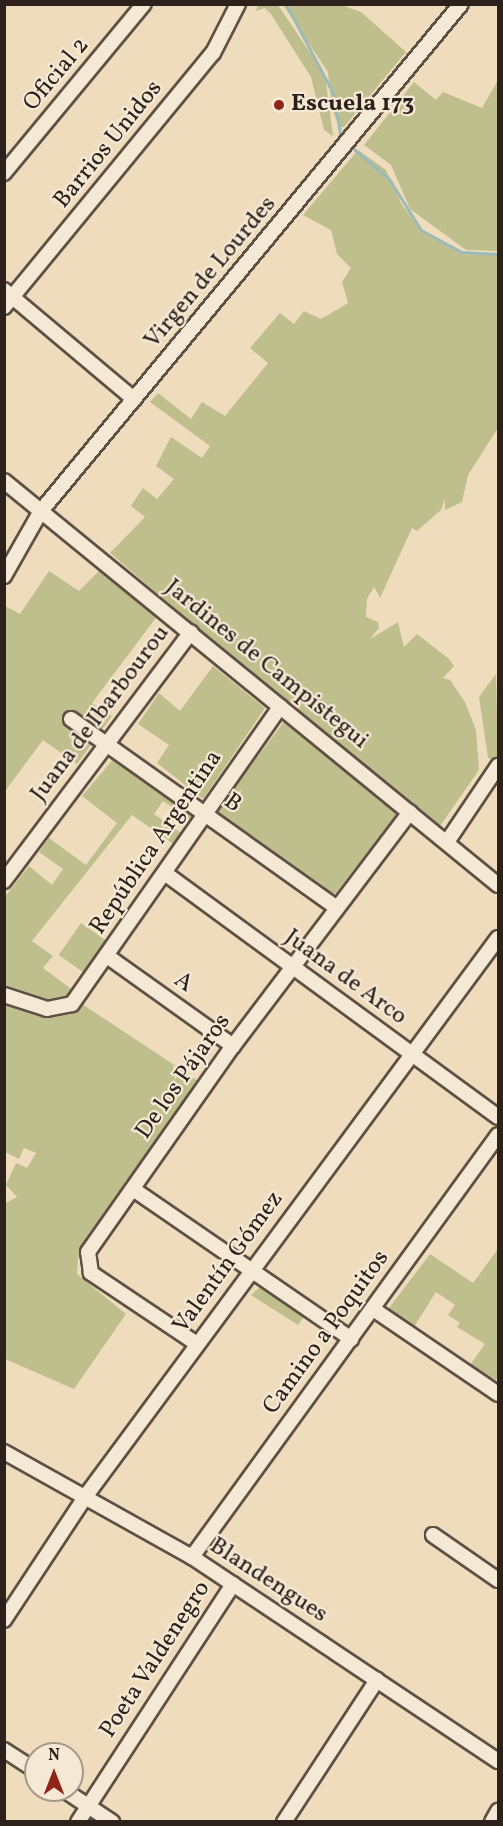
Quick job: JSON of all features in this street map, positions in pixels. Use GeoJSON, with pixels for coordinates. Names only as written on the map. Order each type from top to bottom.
{"type":"FeatureCollection","features":[{"type":"Feature","properties":{"kind":"street","name":"Oficial 2"},"geometry":{"type":"LineString","coordinates":[[4,173],[144,4]]}},
{"type":"Feature","properties":{"kind":"street","name":"Barrios Unidos"},"geometry":{"type":"LineString","coordinates":[[7,298],[213,53],[238,4]]}},
{"type":"Feature","properties":{"kind":"street","name":"Virgen de Lourdes"},"geometry":{"type":"LineString","coordinates":[[4,576],[40,511],[461,4]]}},
{"type":"Feature","properties":{"kind":"street"},"geometry":{"type":"LineString","coordinates":[[7,298],[134,399]]}},
{"type":"Feature","properties":{"kind":"street","name":"Jardines de Campistegui"},"geometry":{"type":"LineString","coordinates":[[4,481],[498,885]]}},
{"type":"Feature","properties":{"kind":"street","name":"Juana de Ibarbourou"},"geometry":{"type":"LineString","coordinates":[[4,881],[190,632]]}},
{"type":"Feature","properties":{"kind":"street","name":"República Argentina"},"geometry":{"type":"LineString","coordinates":[[4,995],[47,1010],[72,1004],[166,874],[204,811],[280,707]]}},
{"type":"Feature","properties":{"kind":"street","name":"B"},"geometry":{"type":"LineString","coordinates":[[71,719],[108,742],[336,907]]}},
{"type":"Feature","properties":{"kind":"street"},"geometry":{"type":"LineString","coordinates":[[447,842],[498,766]]}},
{"type":"Feature","properties":{"kind":"street","name":"De los Pájaros"},"geometry":{"type":"LineString","coordinates":[[197,1344],[87,1265],[91,1246],[233,1046],[410,812]]}},
{"type":"Feature","properties":{"kind":"street","name":"Juana de Arco"},"geometry":{"type":"LineString","coordinates":[[166,874],[498,1117]]}},
{"type":"Feature","properties":{"kind":"street","name":"Valentín Gómez"},"geometry":{"type":"LineString","coordinates":[[4,1620],[85,1497],[498,938]]}},
{"type":"Feature","properties":{"kind":"street","name":"A"},"geometry":{"type":"LineString","coordinates":[[107,956],[233,1046]]}},
{"type":"Feature","properties":{"kind":"street","name":"Camino a Poquitos"},"geometry":{"type":"LineString","coordinates":[[192,1557],[498,1135]]}},
{"type":"Feature","properties":{"kind":"street"},"geometry":{"type":"LineString","coordinates":[[132,1189],[253,1268],[351,1339]]}},
{"type":"Feature","properties":{"kind":"street"},"geometry":{"type":"LineString","coordinates":[[373,1309],[498,1395]]}},
{"type":"Feature","properties":{"kind":"street","name":"Blandengues"},"geometry":{"type":"LineString","coordinates":[[4,1452],[192,1557],[498,1761]]}},
{"type":"Feature","properties":{"kind":"street"},"geometry":{"type":"LineString","coordinates":[[433,1535],[498,1580]]}},
{"type":"Feature","properties":{"kind":"street","name":"Poeta Valdenegro"},"geometry":{"type":"LineString","coordinates":[[78,1821],[233,1584]]}},
{"type":"Feature","properties":{"kind":"street"},"geometry":{"type":"LineString","coordinates":[[284,1821],[378,1680]]}},
{"type":"Feature","properties":{"kind":"street"},"geometry":{"type":"LineString","coordinates":[[4,1750],[24,1763]]}},
{"type":"Feature","properties":{"kind":"street"},"geometry":{"type":"LineString","coordinates":[[82,1802],[112,1821]]}},
{"type":"Feature","properties":{"kind":"street"},"geometry":{"type":"LineString","coordinates":[[492,1821],[498,1811]]}},
{"type":"Feature","properties":{"kind":"green space"},"geometry":{"type":"Polygon","coordinates":[[[258,5],[278,5],[325,75],[333,136],[324,130],[311,77],[271,14],[265,8],[256,11],[258,5]]]}},
{"type":"Feature","properties":{"kind":"green space"},"geometry":{"type":"Polygon","coordinates":[[[283,5],[341,5],[361,12],[406,52],[344,127],[339,127],[332,109],[328,72],[283,5]]]}},
{"type":"Feature","properties":{"kind":"green space"},"geometry":{"type":"Polygon","coordinates":[[[498,80],[498,251],[466,250],[410,209],[391,165],[364,145],[414,82],[436,100],[443,92],[482,108],[498,80]]]}},
{"type":"Feature","properties":{"kind":"green space"},"geometry":{"type":"Polygon","coordinates":[[[358,150],[386,170],[402,205],[424,232],[461,254],[498,255],[498,428],[468,475],[462,502],[445,510],[445,499],[441,510],[417,531],[412,528],[380,598],[374,587],[367,599],[366,617],[378,622],[379,628],[370,639],[398,622],[404,647],[417,634],[448,658],[454,666],[443,678],[450,680],[465,702],[476,730],[479,770],[440,826],[370,775],[110,553],[145,517],[131,506],[143,488],[157,499],[174,479],[156,466],[171,437],[202,458],[210,446],[150,402],[158,393],[191,419],[202,402],[225,416],[268,363],[250,348],[280,313],[294,324],[304,311],[321,319],[348,303],[342,282],[351,268],[337,254],[331,230],[303,215],[358,150]]]}},
{"type":"Feature","properties":{"kind":"green space"},"geometry":{"type":"Polygon","coordinates":[[[102,568],[158,615],[92,703],[112,716],[77,764],[43,740],[5,791],[5,606],[20,614],[49,571],[79,591],[102,568]]]}},
{"type":"Feature","properties":{"kind":"green space"},"geometry":{"type":"Polygon","coordinates":[[[213,666],[265,708],[203,799],[157,763],[169,745],[138,724],[159,693],[180,711],[213,666]]]}},
{"type":"Feature","properties":{"kind":"green space"},"geometry":{"type":"Polygon","coordinates":[[[496,674],[498,758],[495,761],[488,758],[479,697],[496,674]]]}},
{"type":"Feature","properties":{"kind":"green space"},"geometry":{"type":"Polygon","coordinates":[[[286,719],[399,811],[336,893],[327,893],[218,815],[217,810],[286,719]]]}},
{"type":"Feature","properties":{"kind":"green space"},"geometry":{"type":"Polygon","coordinates":[[[115,757],[197,812],[197,824],[163,801],[154,814],[187,837],[179,848],[132,815],[32,941],[53,956],[43,968],[74,991],[68,1001],[54,1004],[5,992],[4,898],[29,866],[52,885],[63,869],[39,852],[49,838],[86,865],[117,823],[82,796],[115,757]]]}},
{"type":"Feature","properties":{"kind":"green space"},"geometry":{"type":"Polygon","coordinates":[[[81,923],[110,943],[87,975],[59,955],[81,923]]]}},
{"type":"Feature","properties":{"kind":"green space"},"geometry":{"type":"Polygon","coordinates":[[[5,999],[53,1015],[79,1002],[197,1080],[78,1258],[77,1274],[126,1314],[74,1389],[5,1359],[4,1204],[17,1197],[6,1185],[16,1163],[27,1168],[36,1153],[24,1148],[19,1159],[5,1152],[5,999]]]}},
{"type":"Feature","properties":{"kind":"green space"},"geometry":{"type":"Polygon","coordinates":[[[498,1249],[498,1376],[496,1380],[470,1365],[485,1344],[457,1327],[460,1323],[448,1315],[455,1305],[436,1292],[414,1327],[386,1312],[430,1254],[473,1283],[498,1249]]]}},
{"type":"Feature","properties":{"kind":"green space"},"geometry":{"type":"Polygon","coordinates":[[[263,1284],[305,1315],[298,1325],[251,1295],[263,1284]]]}},
{"type":"Feature","properties":{"kind":"waterway"},"geometry":{"type":"LineString","coordinates":[[286,4],[334,95],[341,139]]}},
{"type":"Feature","properties":{"kind":"waterway"},"geometry":{"type":"LineString","coordinates":[[354,149],[389,179],[421,230],[461,252],[498,254]]}},
{"type":"Feature","properties":{"kind":"place","name":"Escuela 173"},"geometry":{"type":"Point","coordinates":[279,105]}}]}
